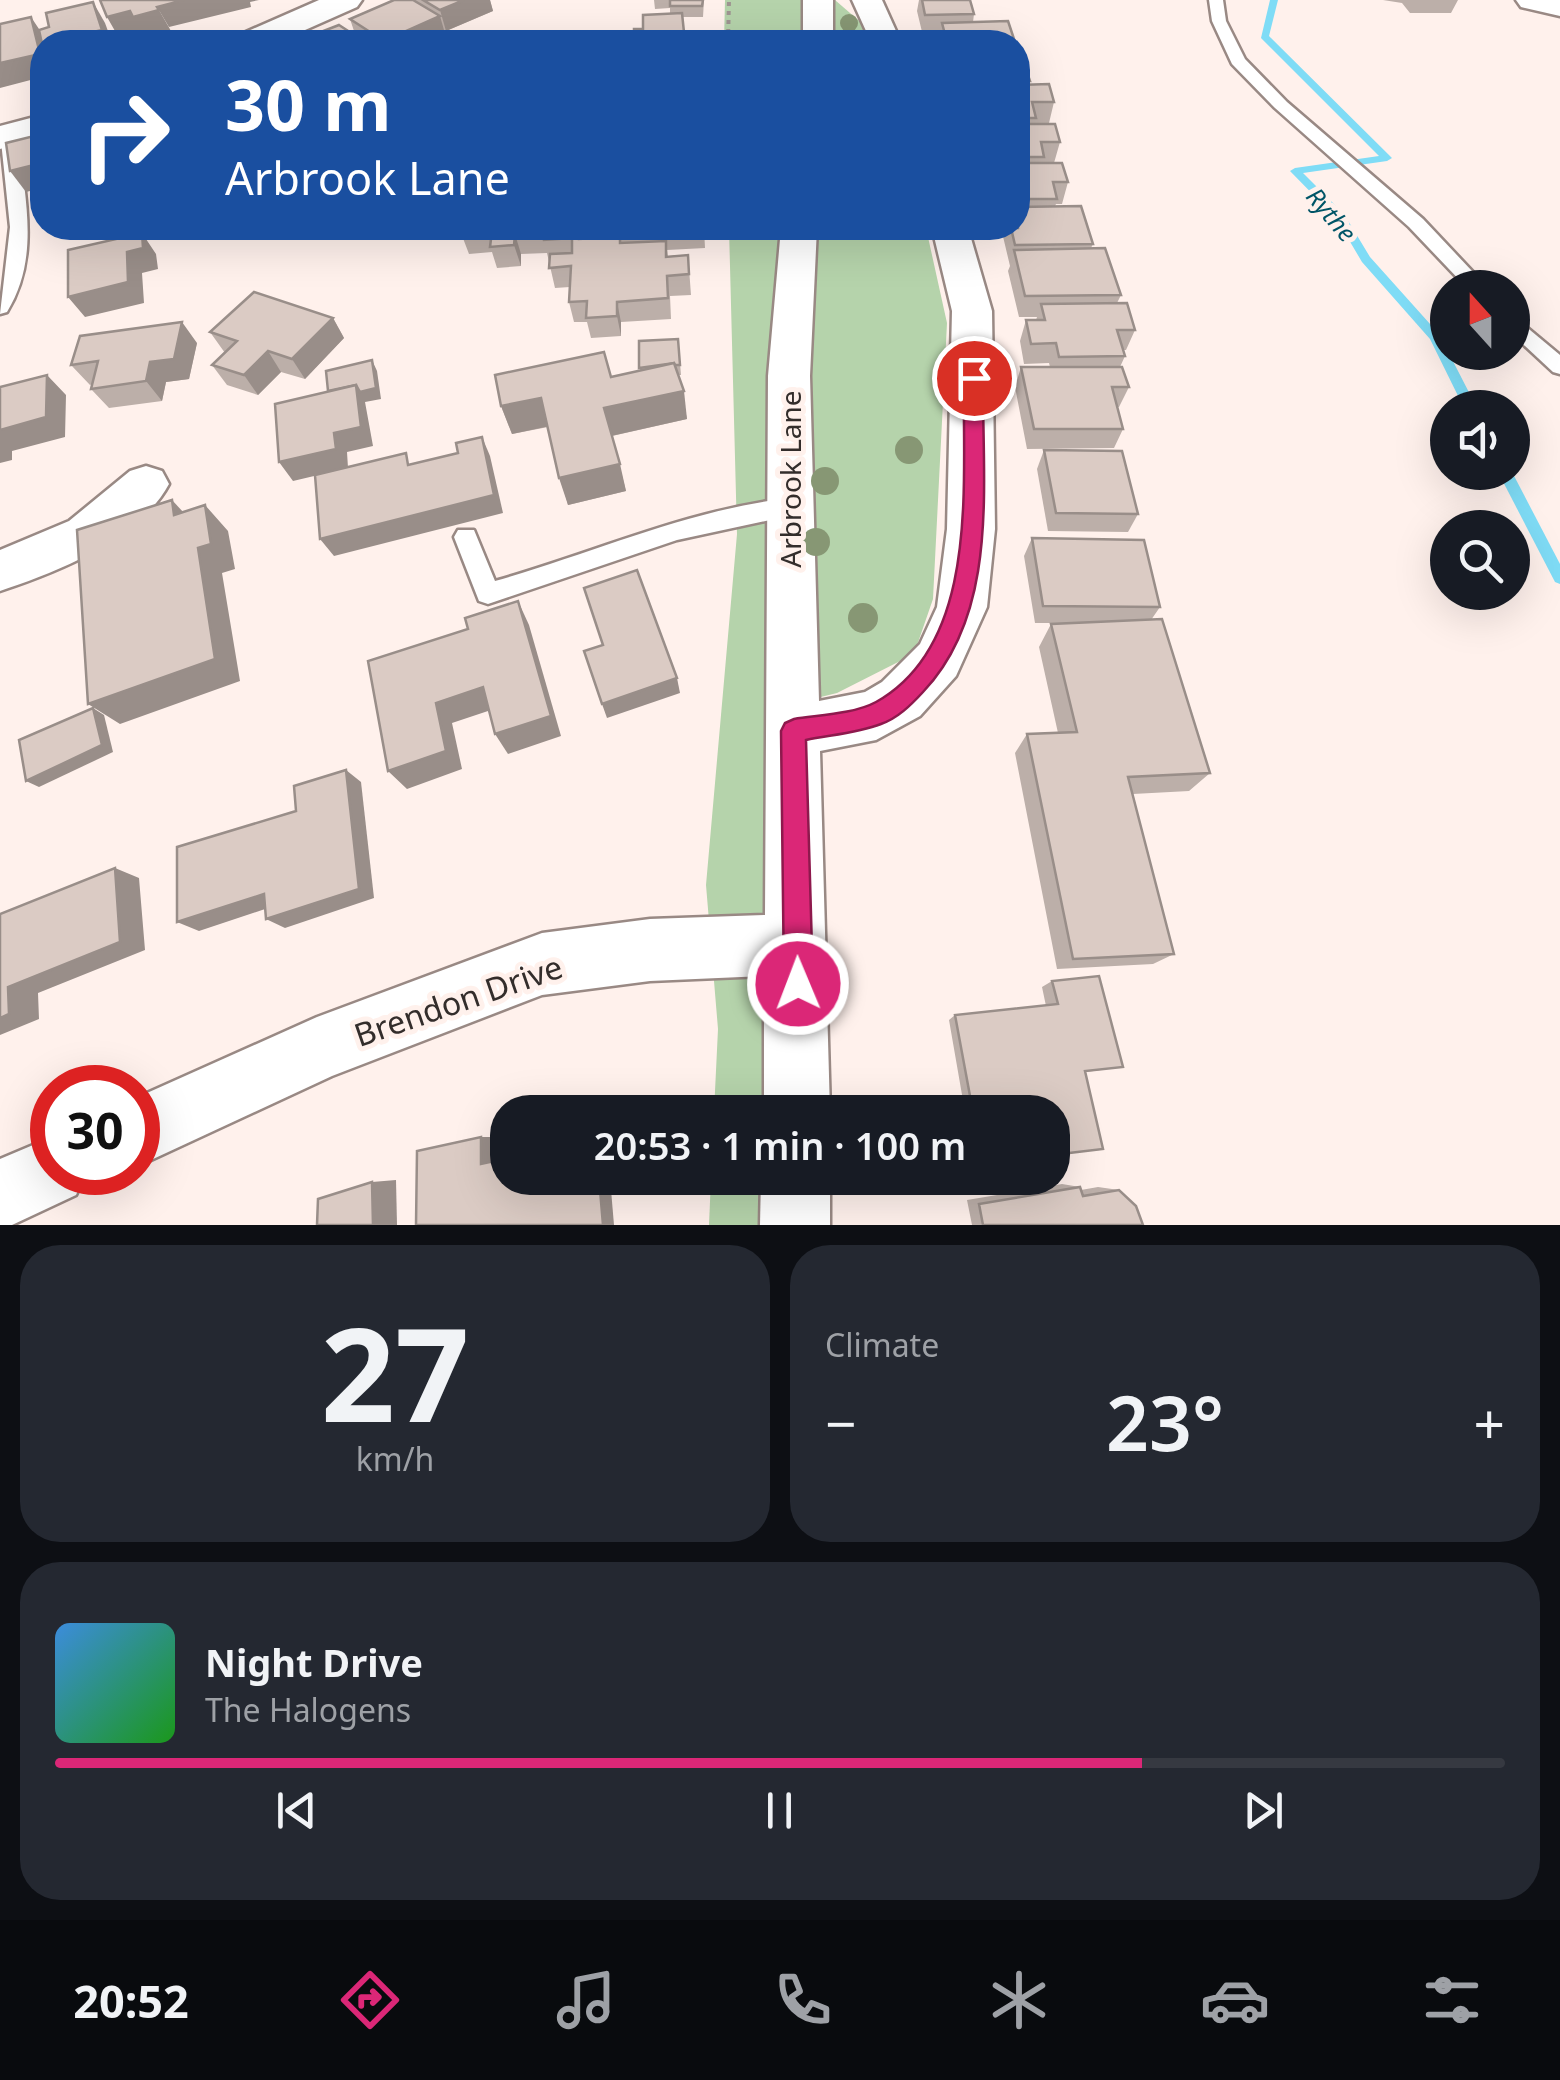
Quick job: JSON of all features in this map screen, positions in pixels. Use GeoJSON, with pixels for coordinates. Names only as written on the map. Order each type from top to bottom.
{"type":"FeatureCollection","features":[{"type":"Feature","properties":{"kind":"street"},"geometry":{"type":"LineString","coordinates":[[279,30],[346,0]]}},
{"type":"Feature","properties":{"kind":"street"},"geometry":{"type":"LineString","coordinates":[[818,0],[818,30]]}},
{"type":"Feature","properties":{"kind":"street"},"geometry":{"type":"LineString","coordinates":[[866,0],[880,30]]}},
{"type":"Feature","properties":{"kind":"street"},"geometry":{"type":"LineString","coordinates":[[1532,0],[1560,6]]}},
{"type":"Feature","properties":{"kind":"street","name":"Arbrook Lane"},"geometry":{"type":"LineString","coordinates":[[797,1095],[790,376],[798,240]]}},
{"type":"Feature","properties":{"kind":"street"},"geometry":{"type":"LineString","coordinates":[[794,731],[876,715],[901,699],[938,660],[962,607],[971,529],[972,311],[953,240]]}},
{"type":"Feature","properties":{"kind":"street"},"geometry":{"type":"LineString","coordinates":[[0,571],[86,535],[146,484]]}},
{"type":"Feature","properties":{"kind":"street","name":"Brendon Drive"},"geometry":{"type":"LineString","coordinates":[[160,1122],[317,1048],[542,964],[650,950],[798,944]]}},
{"type":"Feature","properties":{"kind":"street"},"geometry":{"type":"LineString","coordinates":[[0,1195],[30,1181]]}},
{"type":"Feature","properties":{"kind":"street"},"geometry":{"type":"LineString","coordinates":[[795,1225],[796,1195]]}},
{"type":"Feature","properties":{"kind":"lane"},"geometry":{"type":"LineString","coordinates":[[1216,0],[1219,21],[1238,61],[1281,105],[1366,177],[1461,270]]}},
{"type":"Feature","properties":{"kind":"lane"},"geometry":{"type":"LineString","coordinates":[[0,307],[13,289],[16,276],[17,134]]}},
{"type":"Feature","properties":{"kind":"lane"},"geometry":{"type":"LineString","coordinates":[[1530,338],[1560,366]]}},
{"type":"Feature","properties":{"kind":"lane"},"geometry":{"type":"LineString","coordinates":[[466,538],[488,594],[703,524],[759,509],[790,506]]}},
{"type":"Feature","properties":{"kind":"path"},"geometry":{"type":"LineString","coordinates":[[728,0],[728,30]]}},
{"type":"Feature","properties":{"kind":"green space"},"geometry":{"type":"Polygon","coordinates":[[[725,0],[835,0],[867,30],[724,30],[725,0]]]}},
{"type":"Feature","properties":{"kind":"green space"},"geometry":{"type":"Polygon","coordinates":[[[729,240],[929,240],[947,323],[933,599],[914,654],[837,693],[768,710],[763,1095],[715,1095],[718,1029],[706,885],[737,534],[729,240]]]}},
{"type":"Feature","properties":{"kind":"green space"},"geometry":{"type":"Polygon","coordinates":[[[710,1195],[760,1195],[759,1225],[709,1225],[710,1195]]]}},
{"type":"Feature","properties":{"kind":"building"},"geometry":{"type":"Polygon","coordinates":[[[100,0],[184,0],[133,17],[130,11],[107,17],[100,0]]]}},
{"type":"Feature","properties":{"kind":"building"},"geometry":{"type":"Polygon","coordinates":[[[394,0],[413,0],[440,16],[409,30],[367,30],[350,19],[394,0]]]}},
{"type":"Feature","properties":{"kind":"building"},"geometry":{"type":"Polygon","coordinates":[[[423,0],[464,0],[440,10],[423,0]]]}},
{"type":"Feature","properties":{"kind":"building"},"geometry":{"type":"Polygon","coordinates":[[[670,0],[703,0],[702,6],[670,6],[670,0]]]}},
{"type":"Feature","properties":{"kind":"building"},"geometry":{"type":"Polygon","coordinates":[[[922,0],[970,0],[974,14],[925,15],[922,0]]]}},
{"type":"Feature","properties":{"kind":"building"},"geometry":{"type":"Polygon","coordinates":[[[93,2],[102,30],[39,30],[49,27],[46,13],[93,2]]]}},
{"type":"Feature","properties":{"kind":"building"},"geometry":{"type":"Polygon","coordinates":[[[682,13],[684,30],[634,30],[643,29],[643,15],[682,13]]]}},
{"type":"Feature","properties":{"kind":"building"},"geometry":{"type":"Polygon","coordinates":[[[31,17],[34,30],[30,30],[30,56],[0,63],[0,24],[31,17]]]}},
{"type":"Feature","properties":{"kind":"building"},"geometry":{"type":"Polygon","coordinates":[[[1008,21],[1011,30],[944,30],[942,23],[1008,21]]]}},
{"type":"Feature","properties":{"kind":"building"},"geometry":{"type":"Polygon","coordinates":[[[1049,84],[1054,102],[1032,102],[1036,118],[1030,118],[1030,85],[1049,84]]]}},
{"type":"Feature","properties":{"kind":"building"},"geometry":{"type":"Polygon","coordinates":[[[1030,124],[1055,124],[1060,142],[1041,142],[1044,157],[1030,157],[1030,124]]]}},
{"type":"Feature","properties":{"kind":"building"},"geometry":{"type":"Polygon","coordinates":[[[30,137],[30,166],[10,171],[6,143],[30,137]]]}},
{"type":"Feature","properties":{"kind":"building"},"geometry":{"type":"Polygon","coordinates":[[[1030,163],[1062,163],[1068,182],[1053,182],[1057,199],[1030,199],[1030,163]]]}},
{"type":"Feature","properties":{"kind":"building"},"geometry":{"type":"Polygon","coordinates":[[[1081,206],[1093,244],[1015,245],[1014,240],[1030,240],[1030,207],[1081,206]]]}},
{"type":"Feature","properties":{"kind":"building"},"geometry":{"type":"Polygon","coordinates":[[[112,240],[142,240],[143,248],[127,252],[128,282],[68,297],[68,250],[112,240]]]}},
{"type":"Feature","properties":{"kind":"building"},"geometry":{"type":"Polygon","coordinates":[[[491,240],[514,240],[514,245],[490,247],[491,240]]]}},
{"type":"Feature","properties":{"kind":"building"},"geometry":{"type":"Polygon","coordinates":[[[572,240],[666,241],[666,257],[688,255],[689,274],[667,276],[668,298],[617,302],[617,316],[586,318],[587,301],[569,302],[571,266],[549,268],[550,254],[572,253],[572,240]]]}},
{"type":"Feature","properties":{"kind":"building"},"geometry":{"type":"Polygon","coordinates":[[[1105,248],[1121,295],[1025,296],[1014,250],[1105,248]]]}},
{"type":"Feature","properties":{"kind":"building"},"geometry":{"type":"Polygon","coordinates":[[[254,292],[333,318],[292,359],[268,351],[244,375],[212,365],[237,341],[210,332],[254,292]]]}},
{"type":"Feature","properties":{"kind":"building"},"geometry":{"type":"Polygon","coordinates":[[[1127,303],[1135,330],[1117,330],[1125,356],[1059,357],[1056,343],[1031,344],[1026,320],[1045,320],[1041,304],[1127,303]]]}},
{"type":"Feature","properties":{"kind":"building"},"geometry":{"type":"Polygon","coordinates":[[[182,322],[174,359],[150,362],[146,381],[91,389],[98,361],[71,365],[80,336],[182,322]]]}},
{"type":"Feature","properties":{"kind":"building"},"geometry":{"type":"Polygon","coordinates":[[[678,339],[680,365],[639,368],[639,341],[678,339]]]}},
{"type":"Feature","properties":{"kind":"building"},"geometry":{"type":"Polygon","coordinates":[[[604,352],[611,377],[674,363],[684,391],[604,408],[620,464],[559,478],[541,398],[501,406],[495,375],[604,352]]]}},
{"type":"Feature","properties":{"kind":"building"},"geometry":{"type":"Polygon","coordinates":[[[372,360],[376,388],[360,392],[356,385],[328,391],[326,371],[372,360]]]}},
{"type":"Feature","properties":{"kind":"building"},"geometry":{"type":"Polygon","coordinates":[[[1021,367],[1122,367],[1129,387],[1112,387],[1123,429],[1034,429],[1021,367]]]}},
{"type":"Feature","properties":{"kind":"building"},"geometry":{"type":"Polygon","coordinates":[[[47,375],[46,417],[0,430],[0,387],[47,375]]]}},
{"type":"Feature","properties":{"kind":"building"},"geometry":{"type":"Polygon","coordinates":[[[356,385],[361,427],[334,433],[336,449],[279,462],[275,404],[356,385]]]}},
{"type":"Feature","properties":{"kind":"building"},"geometry":{"type":"Polygon","coordinates":[[[482,437],[494,495],[320,539],[315,475],[406,453],[408,465],[458,453],[456,443],[482,437]]]}},
{"type":"Feature","properties":{"kind":"building"},"geometry":{"type":"Polygon","coordinates":[[[1044,450],[1122,451],[1138,514],[1056,513],[1044,450]]]}},
{"type":"Feature","properties":{"kind":"building"},"geometry":{"type":"Polygon","coordinates":[[[172,500],[174,515],[205,505],[211,544],[198,548],[215,659],[88,704],[77,530],[172,500]]]}},
{"type":"Feature","properties":{"kind":"building"},"geometry":{"type":"Polygon","coordinates":[[[1032,538],[1144,540],[1160,607],[1043,606],[1032,538]]]}},
{"type":"Feature","properties":{"kind":"building"},"geometry":{"type":"Polygon","coordinates":[[[637,570],[677,678],[602,704],[584,651],[603,645],[584,588],[637,570]]]}},
{"type":"Feature","properties":{"kind":"building"},"geometry":{"type":"Polygon","coordinates":[[[518,601],[551,716],[495,734],[483,687],[436,703],[446,751],[388,771],[368,661],[468,629],[465,618],[518,601]]]}},
{"type":"Feature","properties":{"kind":"building"},"geometry":{"type":"Polygon","coordinates":[[[1162,619],[1210,773],[1128,777],[1174,954],[1073,959],[1027,734],[1077,732],[1051,624],[1162,619]]]}},
{"type":"Feature","properties":{"kind":"building"},"geometry":{"type":"Polygon","coordinates":[[[93,708],[102,745],[26,781],[19,740],[93,708]]]}},
{"type":"Feature","properties":{"kind":"building"},"geometry":{"type":"Polygon","coordinates":[[[346,770],[359,889],[266,919],[264,894],[177,922],[177,847],[296,811],[294,786],[346,770]]]}},
{"type":"Feature","properties":{"kind":"building"},"geometry":{"type":"Polygon","coordinates":[[[115,868],[120,942],[8,987],[9,1014],[0,1018],[0,914],[115,868]]]}},
{"type":"Feature","properties":{"kind":"building"},"geometry":{"type":"Polygon","coordinates":[[[1099,976],[1123,1067],[1085,1071],[1103,1149],[1070,1153],[1070,1095],[970,1095],[955,1015],[1058,1004],[1052,981],[1099,976]]]}},
{"type":"Feature","properties":{"kind":"building"},"geometry":{"type":"Polygon","coordinates":[[[481,1137],[481,1164],[490,1162],[490,1195],[600,1195],[603,1225],[416,1225],[417,1151],[481,1137]]]}},
{"type":"Feature","properties":{"kind":"building"},"geometry":{"type":"Polygon","coordinates":[[[372,1182],[373,1225],[317,1225],[318,1199],[372,1182]]]}},
{"type":"Feature","properties":{"kind":"building"},"geometry":{"type":"Polygon","coordinates":[[[1080,1187],[1083,1196],[1119,1190],[1136,1206],[1143,1225],[983,1225],[979,1204],[1032,1195],[1070,1195],[1070,1189],[1080,1187]]]}},
{"type":"Feature","properties":{"kind":"waterway","name":"Rythe"},"geometry":{"type":"LineString","coordinates":[[1274,0],[1264,36],[1387,158],[1295,171],[1340,216],[1366,259],[1435,337],[1462,390]]}},
{"type":"Feature","properties":{"kind":"waterway","name":"Rythe"},"geometry":{"type":"LineString","coordinates":[[1514,490],[1560,578]]}},
{"type":"Feature","properties":{"kind":"route"},"geometry":{"type":"LineString","coordinates":[[798,984],[794,731],[876,715],[901,699],[938,660],[962,607],[971,529],[974,378]]}}]}
